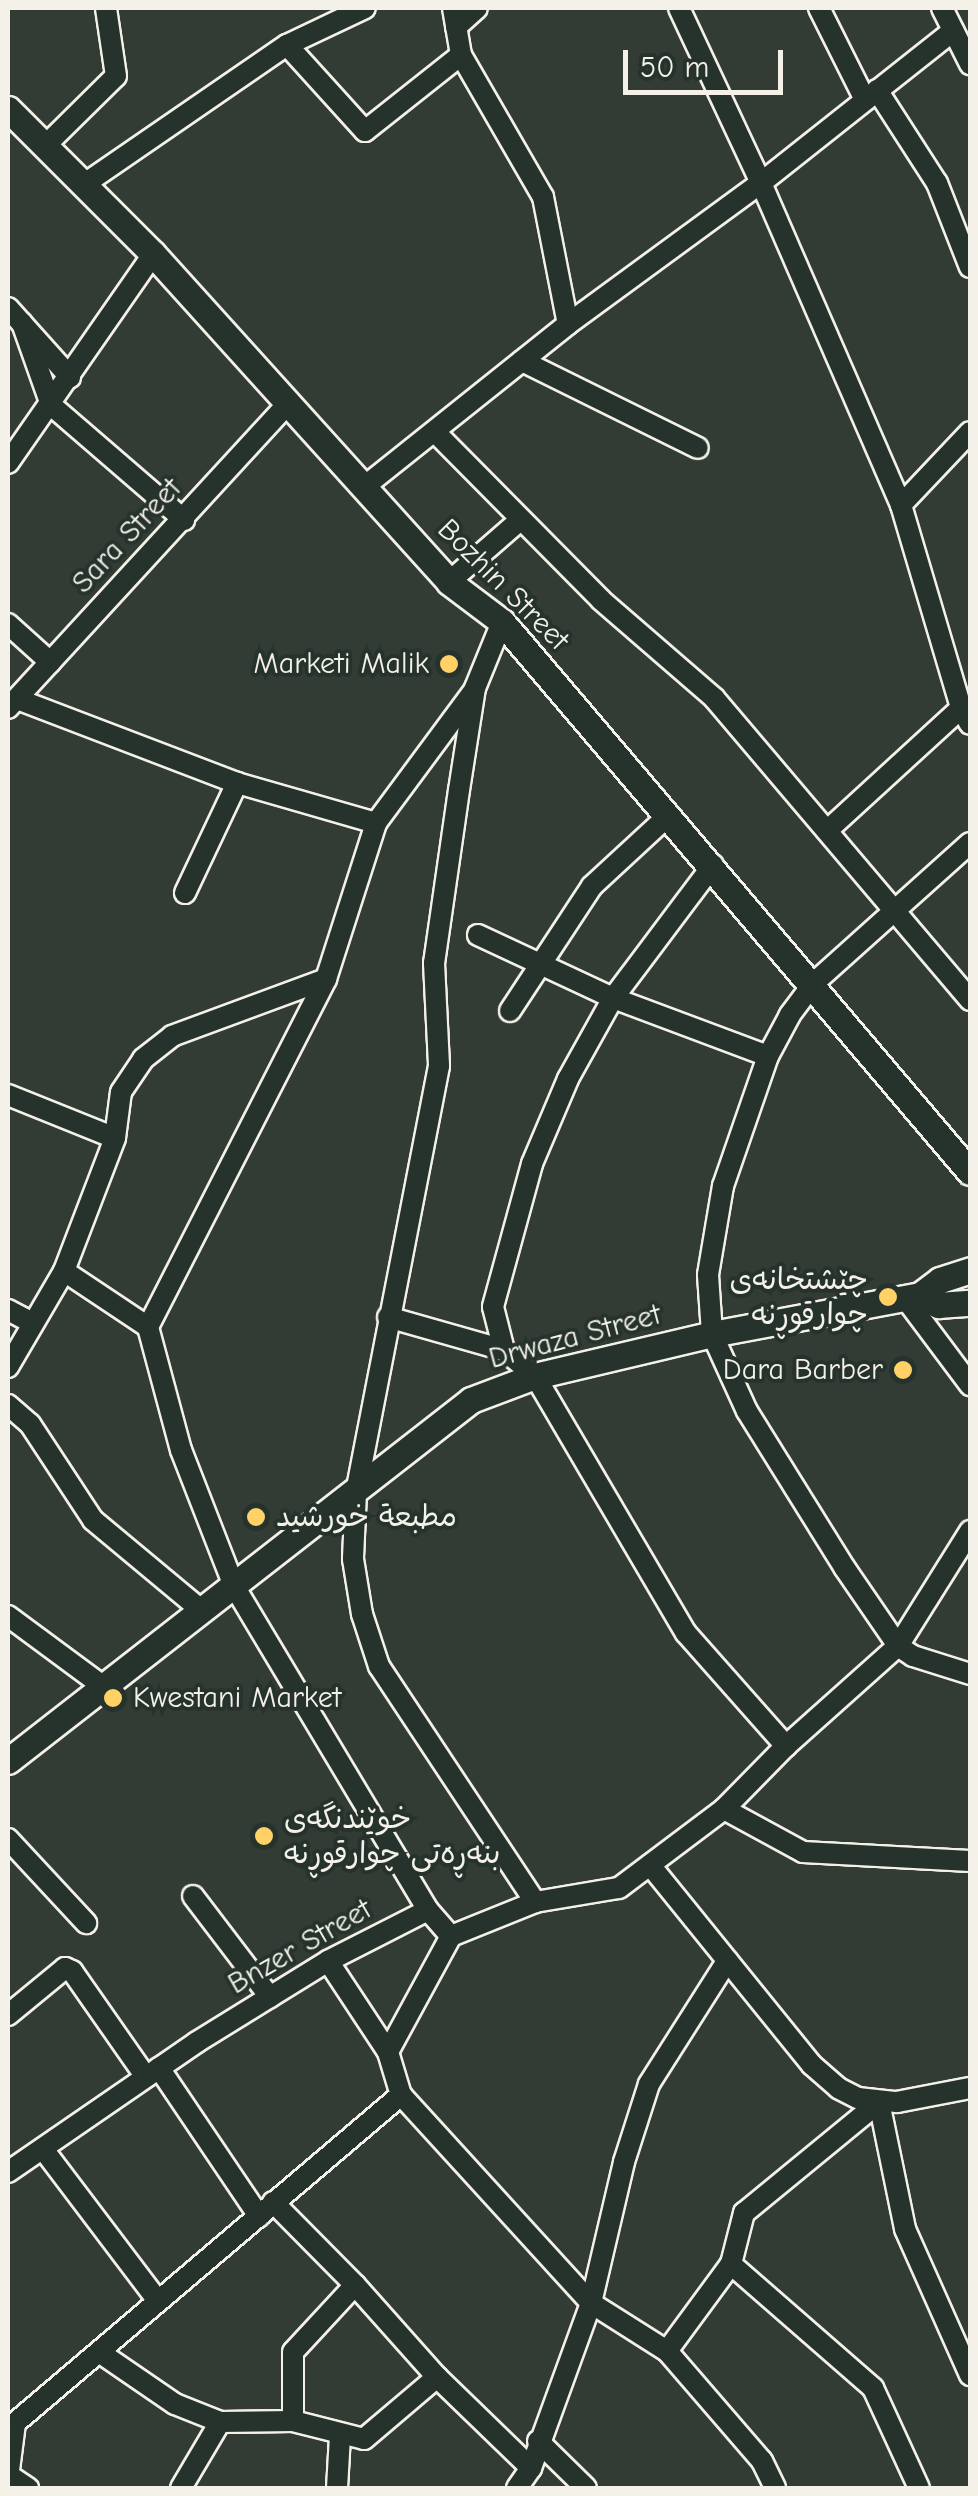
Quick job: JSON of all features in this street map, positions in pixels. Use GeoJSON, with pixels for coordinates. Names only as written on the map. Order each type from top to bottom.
{"type":"FeatureCollection","features":[{"type":"Feature","properties":{"kind":"street"},"geometry":{"type":"LineString","coordinates":[[46,145],[116,76],[106,8]]}},
{"type":"Feature","properties":{"kind":"street"},"geometry":{"type":"LineString","coordinates":[[86,183],[287,45],[364,8]]}},
{"type":"Feature","properties":{"kind":"street"},"geometry":{"type":"LineString","coordinates":[[477,8],[455,17],[461,55],[542,197],[568,324]]}},
{"type":"Feature","properties":{"kind":"street"},"geometry":{"type":"LineString","coordinates":[[679,8],[761,183],[901,505],[966,716],[829,829]]}},
{"type":"Feature","properties":{"kind":"street"},"geometry":{"type":"LineString","coordinates":[[819,8],[871,95],[937,182],[970,268]]}},
{"type":"Feature","properties":{"kind":"street"},"geometry":{"type":"LineString","coordinates":[[942,8],[970,64]]}},
{"type":"Feature","properties":{"kind":"street"},"geometry":{"type":"LineString","coordinates":[[364,487],[568,324],[761,183],[953,31]]}},
{"type":"Feature","properties":{"kind":"street"},"geometry":{"type":"LineString","coordinates":[[287,45],[365,131],[461,55]]}},
{"type":"Feature","properties":{"kind":"street","name":"Bozhin Street"},"geometry":{"type":"LineString","coordinates":[[8,109],[153,254],[449,582],[502,622],[713,865],[970,1172]]}},
{"type":"Feature","properties":{"kind":"street"},"geometry":{"type":"LineString","coordinates":[[8,464],[153,254]]}},
{"type":"Feature","properties":{"kind":"street"},"geometry":{"type":"LineString","coordinates":[[14,316],[70,377]]}},
{"type":"Feature","properties":{"kind":"street"},"geometry":{"type":"LineString","coordinates":[[14,316],[51,405],[184,520]]}},
{"type":"Feature","properties":{"kind":"street"},"geometry":{"type":"LineString","coordinates":[[522,361],[698,448]]}},
{"type":"Feature","properties":{"kind":"street","name":"Sara Street"},"geometry":{"type":"LineString","coordinates":[[12,704],[289,402]]}},
{"type":"Feature","properties":{"kind":"street"},"geometry":{"type":"LineString","coordinates":[[435,432],[601,600],[714,698],[829,829],[970,1000]]}},
{"type":"Feature","properties":{"kind":"street"},"geometry":{"type":"LineString","coordinates":[[901,505],[970,432]]}},
{"type":"Feature","properties":{"kind":"street"},"geometry":{"type":"LineString","coordinates":[[449,582],[520,520]]}},
{"type":"Feature","properties":{"kind":"street"},"geometry":{"type":"LineString","coordinates":[[502,622],[476,688],[434,963],[439,1066],[356,1492],[353,1560],[362,1614],[379,1666],[535,1902]]}},
{"type":"Feature","properties":{"kind":"street"},"geometry":{"type":"LineString","coordinates":[[8,624],[50,662]]}},
{"type":"Feature","properties":{"kind":"street"},"geometry":{"type":"LineString","coordinates":[[148,1327],[326,979],[376,823],[476,688]]}},
{"type":"Feature","properties":{"kind":"street"},"geometry":{"type":"LineString","coordinates":[[12,704],[237,783],[376,823]]}},
{"type":"Feature","properties":{"kind":"street"},"geometry":{"type":"LineString","coordinates":[[185,893],[237,783]]}},
{"type":"Feature","properties":{"kind":"street"},"geometry":{"type":"LineString","coordinates":[[510,1011],[592,886],[668,816]]}},
{"type":"Feature","properties":{"kind":"street"},"geometry":{"type":"LineString","coordinates":[[970,844],[812,984],[790,1014],[768,1056],[716,1214],[708,1276],[712,1334],[766,1443],[898,1646],[912,1656],[970,1674]]}},
{"type":"Feature","properties":{"kind":"street"},"geometry":{"type":"LineString","coordinates":[[504,1350],[493,1307],[528,1180],[568,1079],[613,998],[713,865]]}},
{"type":"Feature","properties":{"kind":"street"},"geometry":{"type":"LineString","coordinates":[[478,935],[613,998],[768,1056]]}},
{"type":"Feature","properties":{"kind":"street"},"geometry":{"type":"LineString","coordinates":[[8,1367],[64,1271],[115,1138],[121,1092],[143,1059],[172,1036],[326,979]]}},
{"type":"Feature","properties":{"kind":"street"},"geometry":{"type":"LineString","coordinates":[[8,1095],[115,1138]]}},
{"type":"Feature","properties":{"kind":"street","name":"Drwaza Street"},"geometry":{"type":"LineString","coordinates":[[8,1761],[471,1400],[536,1376],[712,1334],[912,1297],[940,1280],[970,1270]]}},
{"type":"Feature","properties":{"kind":"street"},"geometry":{"type":"LineString","coordinates":[[64,1271],[148,1327],[181,1450],[234,1586],[428,1910],[452,1936]]}},
{"type":"Feature","properties":{"kind":"street"},"geometry":{"type":"LineString","coordinates":[[912,1297],[970,1385]]}},
{"type":"Feature","properties":{"kind":"street","name":"Drwaza Street"},"geometry":{"type":"LineString","coordinates":[[912,1297],[938,1304],[970,1303]]}},
{"type":"Feature","properties":{"kind":"street"},"geometry":{"type":"LineString","coordinates":[[8,1310],[32,1324]]}},
{"type":"Feature","properties":{"kind":"street"},"geometry":{"type":"LineString","coordinates":[[388,1317],[504,1350],[536,1376],[686,1632],[786,1746]]}},
{"type":"Feature","properties":{"kind":"street"},"geometry":{"type":"LineString","coordinates":[[8,1404],[30,1424],[92,1520],[202,1610]]}},
{"type":"Feature","properties":{"kind":"street"},"geometry":{"type":"LineString","coordinates":[[388,2052],[452,1936],[535,1902],[618,1888],[724,1810],[786,1746],[898,1646],[970,1530]]}},
{"type":"Feature","properties":{"kind":"street"},"geometry":{"type":"LineString","coordinates":[[8,1616],[104,1687]]}},
{"type":"Feature","properties":{"kind":"street"},"geometry":{"type":"LineString","coordinates":[[724,1810],[804,1852],[970,1860]]}},
{"type":"Feature","properties":{"kind":"street"},"geometry":{"type":"LineString","coordinates":[[8,1839],[86,1923]]}},
{"type":"Feature","properties":{"kind":"street"},"geometry":{"type":"LineString","coordinates":[[650,1864],[820,2073],[848,2094],[879,2102],[970,2088]]}},
{"type":"Feature","properties":{"kind":"street"},"geometry":{"type":"LineString","coordinates":[[193,1896],[270,1997]]}},
{"type":"Feature","properties":{"kind":"street","name":"Bnzer Street"},"geometry":{"type":"LineString","coordinates":[[8,2172],[270,1997],[328,1961],[428,1910]]}},
{"type":"Feature","properties":{"kind":"street"},"geometry":{"type":"LineString","coordinates":[[328,1961],[388,2052],[401,2095],[591,2304],[667,2351],[762,2461],[775,2488]]}},
{"type":"Feature","properties":{"kind":"street"},"geometry":{"type":"LineString","coordinates":[[516,2488],[530,2468],[591,2304],[624,2162],[649,2084],[727,1961]]}},
{"type":"Feature","properties":{"kind":"street"},"geometry":{"type":"LineString","coordinates":[[8,2015],[65,1968],[72,1971],[266,2209],[355,2286],[437,2378],[530,2468]]}},
{"type":"Feature","properties":{"kind":"street"},"geometry":{"type":"LineString","coordinates":[[28,2488],[9,2477],[11,2422],[401,2095]]}},
{"type":"Feature","properties":{"kind":"street"},"geometry":{"type":"LineString","coordinates":[[667,2351],[730,2264],[744,2212],[879,2102]]}},
{"type":"Feature","properties":{"kind":"street"},"geometry":{"type":"LineString","coordinates":[[879,2102],[905,2230],[970,2376]]}},
{"type":"Feature","properties":{"kind":"street"},"geometry":{"type":"LineString","coordinates":[[42,2148],[158,2301]]}},
{"type":"Feature","properties":{"kind":"street"},"geometry":{"type":"LineString","coordinates":[[730,2264],[873,2388],[919,2488]]}},
{"type":"Feature","properties":{"kind":"street"},"geometry":{"type":"LineString","coordinates":[[292,2421],[293,2352],[355,2286]]}},
{"type":"Feature","properties":{"kind":"street"},"geometry":{"type":"LineString","coordinates":[[99,2352],[175,2404],[220,2422],[292,2421],[364,2439],[437,2378]]}},
{"type":"Feature","properties":{"kind":"street"},"geometry":{"type":"LineString","coordinates":[[181,2488],[220,2422]]}},
{"type":"Feature","properties":{"kind":"street"},"geometry":{"type":"LineString","coordinates":[[337,2488],[340,2436]]}},
{"type":"Feature","properties":{"kind":"street"},"geometry":{"type":"LineString","coordinates":[[538,2442],[586,2488]]}},
{"type":"Feature","properties":{"kind":"place","name":"Marketi Malik"},"geometry":{"type":"Point","coordinates":[449,664]}},
{"type":"Feature","properties":{"kind":"place","name":"چێشتخانەی چوارقوڕنە"},"geometry":{"type":"Point","coordinates":[888,1297]}},
{"type":"Feature","properties":{"kind":"place","name":"Dara Barber"},"geometry":{"type":"Point","coordinates":[903,1370]}},
{"type":"Feature","properties":{"kind":"place","name":"مطبعة خورشيد"},"geometry":{"type":"Point","coordinates":[256,1517]}},
{"type":"Feature","properties":{"kind":"place","name":"Kwestani Market"},"geometry":{"type":"Point","coordinates":[113,1698]}},
{"type":"Feature","properties":{"kind":"place","name":"خوێندنگەی بنەڕەتی چوارقوڕنە"},"geometry":{"type":"Point","coordinates":[264,1836]}}]}
